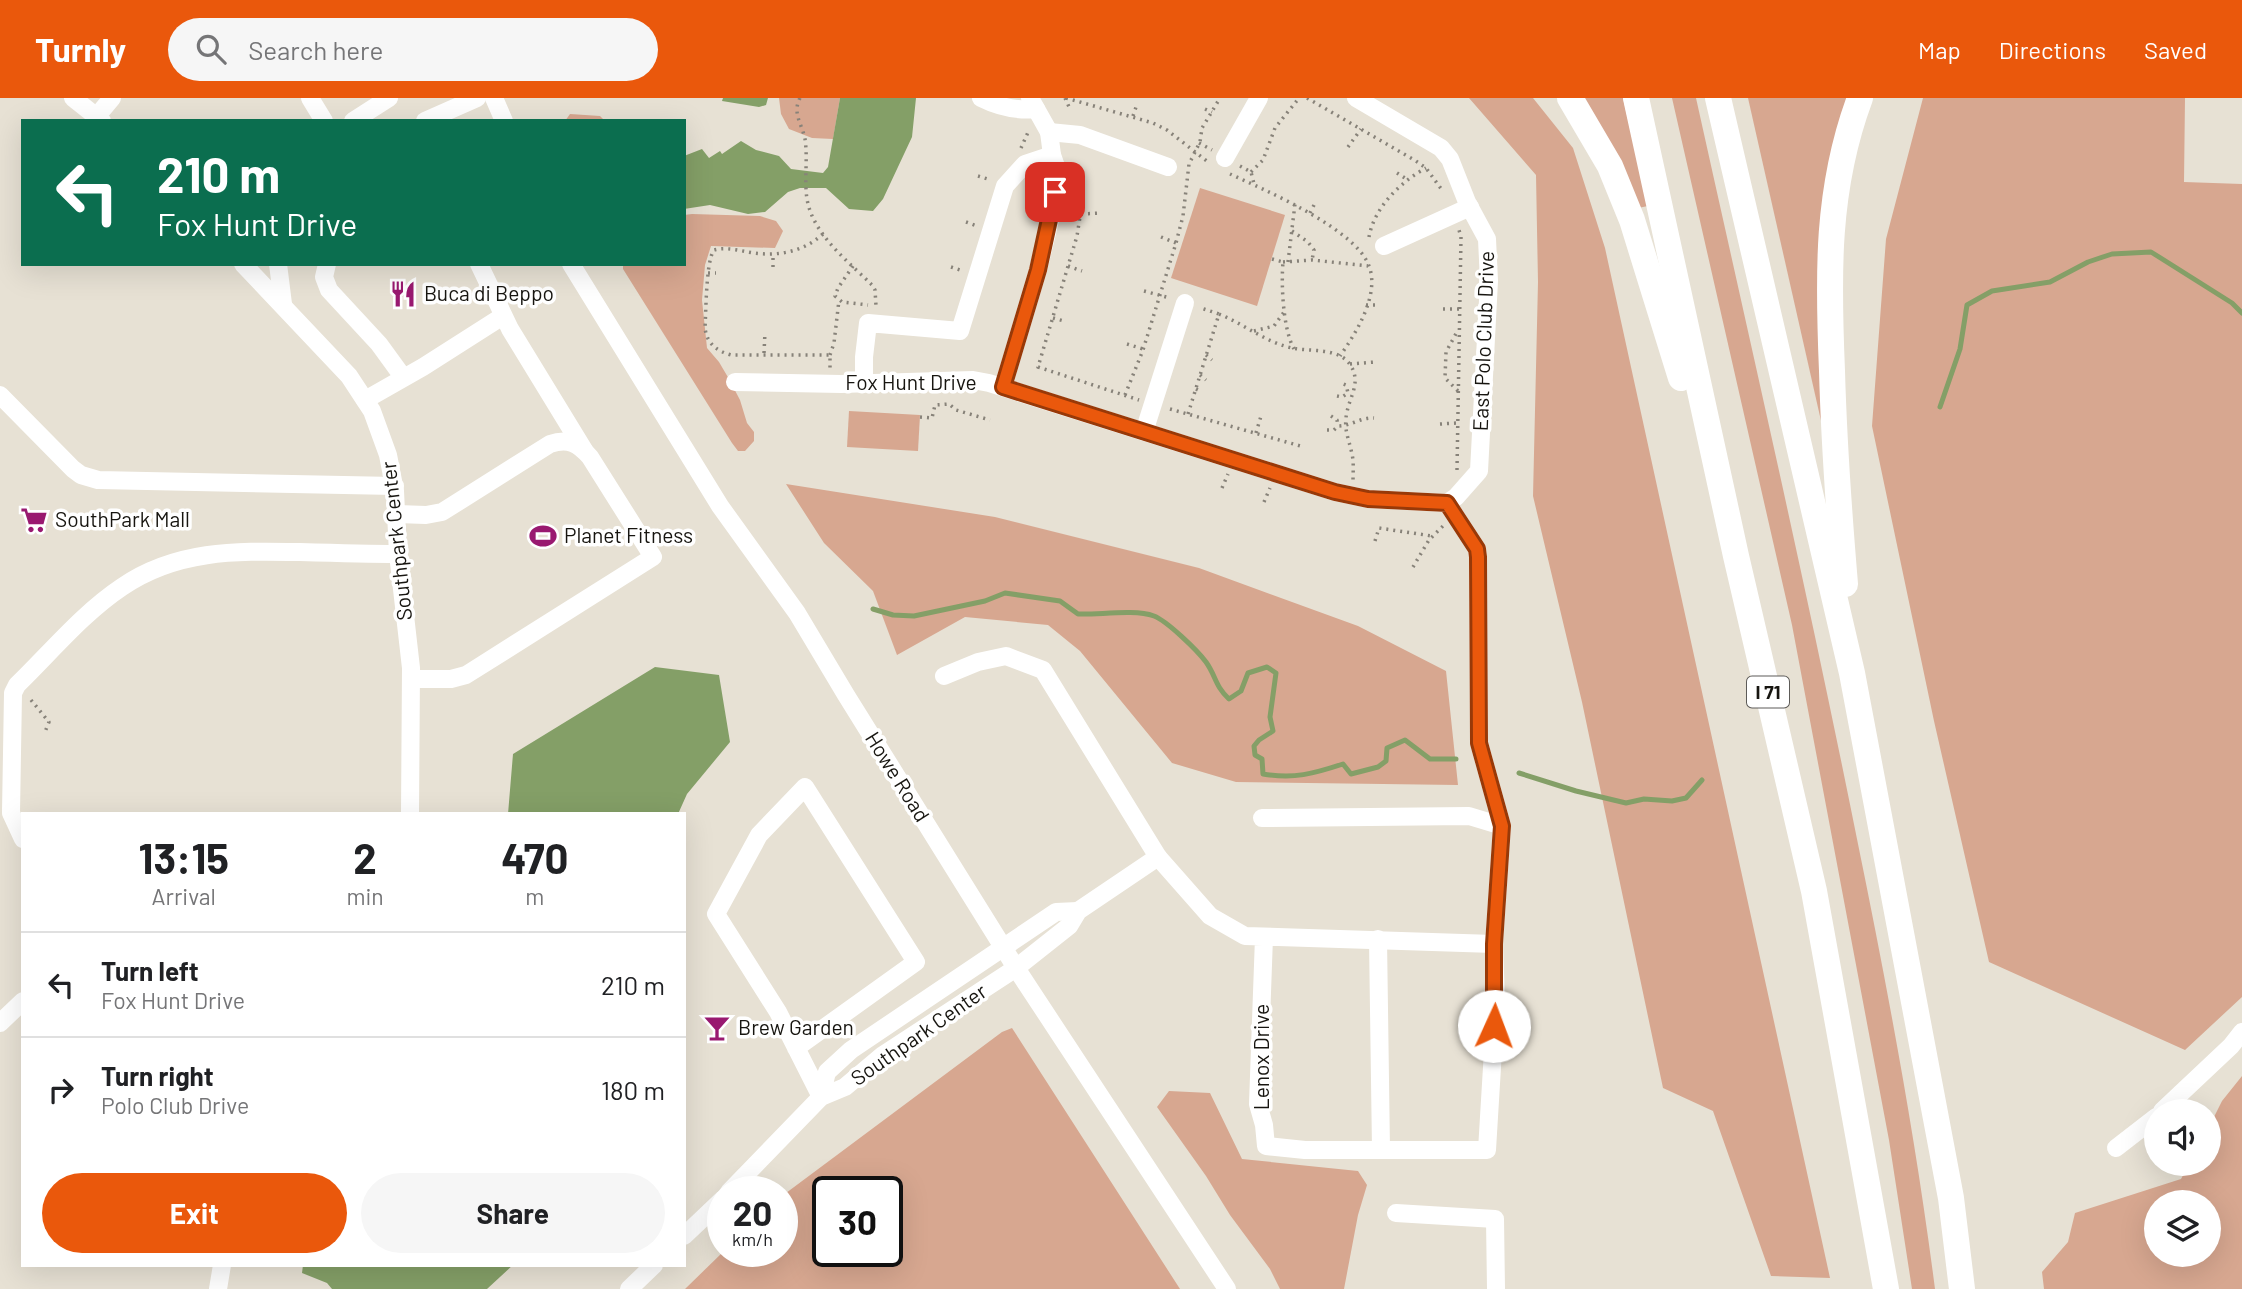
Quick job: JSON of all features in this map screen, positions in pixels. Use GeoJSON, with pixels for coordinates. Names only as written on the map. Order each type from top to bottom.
{"type":"FeatureCollection","features":[{"type":"Feature","properties":{"kind":"highway"},"geometry":{"type":"LineString","coordinates":[[1570,98],[1610,166],[1632,220],[1736,556]]}},
{"type":"Feature","properties":{"kind":"highway","name":"I 71"},"geometry":{"type":"LineString","coordinates":[[1636,98],[1736,556],[1814,891],[1885,1289]]}},
{"type":"Feature","properties":{"kind":"highway"},"geometry":{"type":"LineString","coordinates":[[1718,98],[1852,673],[1951,1198],[1962,1289]]}},
{"type":"Feature","properties":{"kind":"highway"},"geometry":{"type":"LineString","coordinates":[[1852,673],[1833,443],[1829,250],[1841,157],[1860,98]]}},
{"type":"Feature","properties":{"kind":"street"},"geometry":{"type":"LineString","coordinates":[[73,98],[99,118],[112,98]]}},
{"type":"Feature","properties":{"kind":"street"},"geometry":{"type":"LineString","coordinates":[[310,98],[323,119]]}},
{"type":"Feature","properties":{"kind":"street"},"geometry":{"type":"LineString","coordinates":[[356,119],[389,98]]}},
{"type":"Feature","properties":{"kind":"street"},"geometry":{"type":"LineString","coordinates":[[430,119],[477,98]]}},
{"type":"Feature","properties":{"kind":"street"},"geometry":{"type":"LineString","coordinates":[[495,98],[502,119]]}},
{"type":"Feature","properties":{"kind":"street"},"geometry":{"type":"LineString","coordinates":[[981,98],[1018,110],[1033,103],[1049,132],[1052,155],[1058,172],[1052,212],[1038,270],[1003,387]]}},
{"type":"Feature","properties":{"kind":"street"},"geometry":{"type":"LineString","coordinates":[[1222,165],[1259,98]]}},
{"type":"Feature","properties":{"kind":"street","name":"East Polo Club Drive"},"geometry":{"type":"LineString","coordinates":[[1356,98],[1441,148],[1450,159],[1462,210],[1487,239],[1489,281],[1479,471],[1452,500]]}},
{"type":"Feature","properties":{"kind":"street"},"geometry":{"type":"LineString","coordinates":[[1049,132],[1080,135],[1168,167]]}},
{"type":"Feature","properties":{"kind":"street"},"geometry":{"type":"LineString","coordinates":[[864,383],[868,323],[960,331],[1005,186],[1025,164],[1052,155]]}},
{"type":"Feature","properties":{"kind":"street"},"geometry":{"type":"LineString","coordinates":[[1372,244],[1462,210]]}},
{"type":"Feature","properties":{"kind":"street","name":"Southpark Center"},"geometry":{"type":"LineString","coordinates":[[246,266],[338,362],[365,400],[383,440],[395,486],[398,554],[411,679],[410,812]]}},
{"type":"Feature","properties":{"kind":"street"},"geometry":{"type":"LineString","coordinates":[[278,266],[283,304]]}},
{"type":"Feature","properties":{"kind":"street"},"geometry":{"type":"LineString","coordinates":[[327,266],[324,277],[329,290],[365,327],[403,377]]}},
{"type":"Feature","properties":{"kind":"street"},"geometry":{"type":"LineString","coordinates":[[411,679],[451,679],[466,675],[653,557],[503,316],[480,266]]}},
{"type":"Feature","properties":{"kind":"street","name":"Howe Road"},"geometry":{"type":"LineString","coordinates":[[572,266],[720,506],[797,613],[1016,968],[1227,1289]]}},
{"type":"Feature","properties":{"kind":"street"},"geometry":{"type":"LineString","coordinates":[[1144,432],[1185,303]]}},
{"type":"Feature","properties":{"kind":"street"},"geometry":{"type":"LineString","coordinates":[[365,400],[503,316]]}},
{"type":"Feature","properties":{"kind":"street","name":"Fox Hunt Drive"},"geometry":{"type":"LineString","coordinates":[[735,382],[974,380],[1351,495],[1368,499],[1452,500]]}},
{"type":"Feature","properties":{"kind":"street"},"geometry":{"type":"LineString","coordinates":[[0,395],[73,469],[81,475],[98,480],[395,486]]}},
{"type":"Feature","properties":{"kind":"street"},"geometry":{"type":"LineString","coordinates":[[397,514],[426,515],[442,512],[558,441],[576,443],[586,453]]}},
{"type":"Feature","properties":{"kind":"street","name":"Lenox Drive"},"geometry":{"type":"LineString","coordinates":[[1264,937],[1258,1104],[1266,1146],[1305,1150],[1486,1150],[1496,1001],[1494,944],[1502,826],[1479,743],[1477,549],[1452,500]]}},
{"type":"Feature","properties":{"kind":"street"},"geometry":{"type":"LineString","coordinates":[[21,835],[11,813],[12,698],[24,692],[106,599],[139,576],[167,563],[198,555],[227,552],[398,554]]}},
{"type":"Feature","properties":{"kind":"street"},"geometry":{"type":"LineString","coordinates":[[944,676],[978,662],[1006,656],[1043,670],[1158,858],[1210,916],[1245,936],[1494,944]]}},
{"type":"Feature","properties":{"kind":"street"},"geometry":{"type":"LineString","coordinates":[[0,701],[24,692]]}},
{"type":"Feature","properties":{"kind":"street"},"geometry":{"type":"LineString","coordinates":[[796,1048],[916,962],[805,787],[759,835],[716,914],[778,1012],[796,1048],[821,1097]]}},
{"type":"Feature","properties":{"kind":"street"},"geometry":{"type":"LineString","coordinates":[[1262,818],[1469,816],[1502,826]]}},
{"type":"Feature","properties":{"kind":"street"},"geometry":{"type":"LineString","coordinates":[[0,821],[21,837]]}},
{"type":"Feature","properties":{"kind":"street"},"geometry":{"type":"LineString","coordinates":[[1016,968],[1069,926],[1078,911],[1158,858]]}},
{"type":"Feature","properties":{"kind":"street"},"geometry":{"type":"LineString","coordinates":[[1004,948],[1056,912],[1078,911]]}},
{"type":"Feature","properties":{"kind":"street"},"geometry":{"type":"LineString","coordinates":[[1378,939],[1381,1150]]}},
{"type":"Feature","properties":{"kind":"street","name":"Southpark Center"},"geometry":{"type":"LineString","coordinates":[[821,1097],[827,1072],[851,1050],[1004,948]]}},
{"type":"Feature","properties":{"kind":"street","name":"Southpark Center"},"geometry":{"type":"LineString","coordinates":[[744,1176],[821,1097],[845,1087],[883,1055],[1016,968]]}},
{"type":"Feature","properties":{"kind":"street"},"geometry":{"type":"LineString","coordinates":[[0,1023],[21,1003]]}},
{"type":"Feature","properties":{"kind":"street"},"geometry":{"type":"LineString","coordinates":[[2175,1099],[2231,1046],[2242,1032]]}},
{"type":"Feature","properties":{"kind":"street"},"geometry":{"type":"LineString","coordinates":[[2116,1148],[2144,1126]]}},
{"type":"Feature","properties":{"kind":"street"},"geometry":{"type":"LineString","coordinates":[[1396,1213],[1495,1219],[1496,1289]]}},
{"type":"Feature","properties":{"kind":"street"},"geometry":{"type":"LineString","coordinates":[[686,1234],[707,1214]]}},
{"type":"Feature","properties":{"kind":"street"},"geometry":{"type":"LineString","coordinates":[[218,1289],[222,1267]]}},
{"type":"Feature","properties":{"kind":"street"},"geometry":{"type":"LineString","coordinates":[[629,1289],[652,1267]]}},
{"type":"Feature","properties":{"kind":"path"},"geometry":{"type":"LineString","coordinates":[[800,98],[796,115],[805,142],[810,211],[823,234],[875,290],[875,306]]}},
{"type":"Feature","properties":{"kind":"path"},"geometry":{"type":"LineString","coordinates":[[1065,98],[1070,109]]}},
{"type":"Feature","properties":{"kind":"path"},"geometry":{"type":"LineString","coordinates":[[1065,98],[1133,116],[1167,130],[1194,151],[1295,204],[1346,238],[1364,256],[1372,283],[1360,326],[1340,356]]}},
{"type":"Feature","properties":{"kind":"path"},"geometry":{"type":"LineString","coordinates":[[1125,395],[1143,349],[1176,243],[1183,216],[1187,171],[1200,142],[1202,128],[1220,98]]}},
{"type":"Feature","properties":{"kind":"path"},"geometry":{"type":"LineString","coordinates":[[1251,172],[1263,160],[1272,133],[1299,98]]}},
{"type":"Feature","properties":{"kind":"path"},"geometry":{"type":"LineString","coordinates":[[1307,98],[1426,168],[1462,210],[1458,423],[1452,500]]}},
{"type":"Feature","properties":{"kind":"path"},"geometry":{"type":"LineString","coordinates":[[1018,152],[1023,145],[1033,103]]}},
{"type":"Feature","properties":{"kind":"path"},"geometry":{"type":"LineString","coordinates":[[1133,116],[1136,107]]}},
{"type":"Feature","properties":{"kind":"path"},"geometry":{"type":"LineString","coordinates":[[1205,109],[1212,111]]}},
{"type":"Feature","properties":{"kind":"path"},"geometry":{"type":"LineString","coordinates":[[1348,148],[1361,129]]}},
{"type":"Feature","properties":{"kind":"path"},"geometry":{"type":"LineString","coordinates":[[1364,256],[1372,244],[1371,221],[1398,189],[1426,168]]}},
{"type":"Feature","properties":{"kind":"path"},"geometry":{"type":"LineString","coordinates":[[1397,173],[1408,180]]}},
{"type":"Feature","properties":{"kind":"path"},"geometry":{"type":"LineString","coordinates":[[978,176],[996,182]]}},
{"type":"Feature","properties":{"kind":"path"},"geometry":{"type":"LineString","coordinates":[[1082,177],[1081,214],[1038,367],[1153,404],[1304,447]]}},
{"type":"Feature","properties":{"kind":"path"},"geometry":{"type":"LineString","coordinates":[[1390,184],[1398,189]]}},
{"type":"Feature","properties":{"kind":"path"},"geometry":{"type":"LineString","coordinates":[[1310,213],[1315,203]]}},
{"type":"Feature","properties":{"kind":"path"},"geometry":{"type":"LineString","coordinates":[[1294,349],[1289,339],[1282,293],[1295,204]]}},
{"type":"Feature","properties":{"kind":"path"},"geometry":{"type":"LineString","coordinates":[[1081,214],[1100,213]]}},
{"type":"Feature","properties":{"kind":"path"},"geometry":{"type":"LineString","coordinates":[[1179,231],[1185,233]]}},
{"type":"Feature","properties":{"kind":"path"},"geometry":{"type":"LineString","coordinates":[[1292,231],[1311,245],[1314,254],[1312,260]]}},
{"type":"Feature","properties":{"kind":"path"},"geometry":{"type":"LineString","coordinates":[[1361,232],[1372,244]]}},
{"type":"Feature","properties":{"kind":"path"},"geometry":{"type":"LineString","coordinates":[[823,234],[811,244],[773,254],[719,248],[710,254],[705,332],[711,345],[731,355],[830,355]]}},
{"type":"Feature","properties":{"kind":"path"},"geometry":{"type":"LineString","coordinates":[[1161,237],[1176,243]]}},
{"type":"Feature","properties":{"kind":"path"},"geometry":{"type":"LineString","coordinates":[[773,254],[773,267]]}},
{"type":"Feature","properties":{"kind":"path"},"geometry":{"type":"LineString","coordinates":[[1272,259],[1286,262],[1312,260],[1369,267]]}},
{"type":"Feature","properties":{"kind":"path"},"geometry":{"type":"LineString","coordinates":[[853,266],[835,296],[842,302],[889,307]]}},
{"type":"Feature","properties":{"kind":"path"},"geometry":{"type":"LineString","coordinates":[[1068,266],[1082,271]]}},
{"type":"Feature","properties":{"kind":"path"},"geometry":{"type":"LineString","coordinates":[[708,273],[716,273]]}},
{"type":"Feature","properties":{"kind":"path"},"geometry":{"type":"LineString","coordinates":[[1144,291],[1219,314],[1284,346],[1340,356],[1349,364],[1354,373],[1354,394],[1347,411],[1345,436],[1353,461],[1351,495]]}},
{"type":"Feature","properties":{"kind":"path"},"geometry":{"type":"LineString","coordinates":[[830,383],[830,355],[839,300]]}},
{"type":"Feature","properties":{"kind":"path"},"geometry":{"type":"LineString","coordinates":[[1366,305],[1377,305]]}},
{"type":"Feature","properties":{"kind":"path"},"geometry":{"type":"LineString","coordinates":[[1443,309],[1460,309]]}},
{"type":"Feature","properties":{"kind":"path"},"geometry":{"type":"LineString","coordinates":[[1252,331],[1274,326],[1285,310]]}},
{"type":"Feature","properties":{"kind":"path"},"geometry":{"type":"LineString","coordinates":[[706,314],[712,317]]}},
{"type":"Feature","properties":{"kind":"path"},"geometry":{"type":"LineString","coordinates":[[1188,414],[1219,314]]}},
{"type":"Feature","properties":{"kind":"path"},"geometry":{"type":"LineString","coordinates":[[1052,317],[1064,321]]}},
{"type":"Feature","properties":{"kind":"path"},"geometry":{"type":"LineString","coordinates":[[1458,391],[1445,378],[1443,364],[1446,352],[1460,328]]}},
{"type":"Feature","properties":{"kind":"path"},"geometry":{"type":"LineString","coordinates":[[705,332],[711,331]]}},
{"type":"Feature","properties":{"kind":"path"},"geometry":{"type":"LineString","coordinates":[[764,353],[765,332]]}},
{"type":"Feature","properties":{"kind":"path"},"geometry":{"type":"LineString","coordinates":[[1127,344],[1143,349]]}},
{"type":"Feature","properties":{"kind":"path"},"geometry":{"type":"LineString","coordinates":[[1282,355],[1284,346]]}},
{"type":"Feature","properties":{"kind":"path"},"geometry":{"type":"LineString","coordinates":[[1206,355],[1212,360]]}},
{"type":"Feature","properties":{"kind":"path"},"geometry":{"type":"LineString","coordinates":[[1349,364],[1375,362]]}},
{"type":"Feature","properties":{"kind":"path"},"geometry":{"type":"LineString","coordinates":[[1200,375],[1206,380]]}},
{"type":"Feature","properties":{"kind":"path"},"geometry":{"type":"LineString","coordinates":[[1341,383],[1354,394]]}},
{"type":"Feature","properties":{"kind":"path"},"geometry":{"type":"LineString","coordinates":[[1196,388],[1202,392]]}},
{"type":"Feature","properties":{"kind":"path"},"geometry":{"type":"LineString","coordinates":[[1337,396],[1342,397],[1349,392]]}},
{"type":"Feature","properties":{"kind":"path"},"geometry":{"type":"LineString","coordinates":[[920,417],[932,418],[935,405],[943,403],[990,420]]}},
{"type":"Feature","properties":{"kind":"path"},"geometry":{"type":"LineString","coordinates":[[1256,433],[1261,416]]}},
{"type":"Feature","properties":{"kind":"path"},"geometry":{"type":"LineString","coordinates":[[1331,416],[1337,420],[1338,426]]}},
{"type":"Feature","properties":{"kind":"path"},"geometry":{"type":"LineString","coordinates":[[1327,430],[1374,418]]}},
{"type":"Feature","properties":{"kind":"path"},"geometry":{"type":"LineString","coordinates":[[1440,424],[1458,423]]}},
{"type":"Feature","properties":{"kind":"path"},"geometry":{"type":"LineString","coordinates":[[1413,567],[1432,536],[1443,526]]}},
{"type":"Feature","properties":{"kind":"path"},"geometry":{"type":"LineString","coordinates":[[1375,541],[1380,528],[1432,536]]}},
{"type":"Feature","properties":{"kind":"path"},"geometry":{"type":"LineString","coordinates":[[24,692],[49,722],[45,732]]}},
{"type":"Feature","properties":{"kind":"shaded area"},"geometry":{"type":"Polygon","coordinates":[[[723,98],[768,98],[766,105],[759,107],[722,101],[723,98]]]}},
{"type":"Feature","properties":{"kind":"shaded area"},"geometry":{"type":"Polygon","coordinates":[[[779,98],[840,98],[833,139],[812,138],[789,129],[781,114],[779,98]]]}},
{"type":"Feature","properties":{"kind":"shaded area"},"geometry":{"type":"Polygon","coordinates":[[[840,98],[916,98],[912,137],[883,199],[873,211],[849,209],[826,188],[800,188],[788,192],[765,212],[748,214],[710,205],[686,209],[686,155],[702,149],[709,158],[720,151],[722,154],[741,141],[756,150],[779,156],[791,169],[823,173],[828,167],[840,98]]]}},
{"type":"Feature","properties":{"kind":"shaded area"},"geometry":{"type":"Polygon","coordinates":[[[1469,98],[1533,98],[1573,148],[1605,248],[1830,1278],[1771,1276],[1713,1111],[1663,1088],[1582,702],[1533,496],[1538,282],[1536,175],[1469,98]]]}},
{"type":"Feature","properties":{"kind":"shaded area"},"geometry":{"type":"Polygon","coordinates":[[[1582,98],[1623,98],[1648,206],[1638,208],[1582,98]]]}},
{"type":"Feature","properties":{"kind":"shaded area"},"geometry":{"type":"Polygon","coordinates":[[[1672,98],[1696,98],[1779,470],[1880,955],[1910,1121],[1935,1289],[1912,1289],[1889,1140],[1792,625],[1672,98]]]}},
{"type":"Feature","properties":{"kind":"shaded area"},"geometry":{"type":"Polygon","coordinates":[[[1748,98],[1853,98],[1824,434],[1748,98]]]}},
{"type":"Feature","properties":{"kind":"shaded area"},"geometry":{"type":"Polygon","coordinates":[[[1923,98],[2185,98],[2184,182],[2242,184],[2242,997],[2185,1050],[1989,962],[1934,721],[1872,426],[1886,239],[1923,98]]]}},
{"type":"Feature","properties":{"kind":"shaded area"},"geometry":{"type":"Polygon","coordinates":[[[570,114],[600,116],[603,119],[566,119],[570,114]]]}},
{"type":"Feature","properties":{"kind":"shaded area"},"geometry":{"type":"Polygon","coordinates":[[[1200,188],[1285,215],[1257,306],[1171,278],[1200,188]]]}},
{"type":"Feature","properties":{"kind":"shaded area"},"geometry":{"type":"Polygon","coordinates":[[[686,215],[760,216],[776,221],[783,231],[775,248],[711,246],[705,265],[702,300],[707,348],[729,379],[740,400],[747,423],[754,432],[754,441],[745,451],[738,451],[732,443],[623,269],[623,266],[686,266],[686,215]]]}},
{"type":"Feature","properties":{"kind":"shaded area"},"geometry":{"type":"Polygon","coordinates":[[[849,411],[920,415],[918,451],[847,447],[849,411]]]}},
{"type":"Feature","properties":{"kind":"shaded area"},"geometry":{"type":"Polygon","coordinates":[[[786,484],[995,517],[1199,568],[1358,626],[1446,671],[1458,785],[1236,782],[1172,763],[1080,651],[1048,625],[965,617],[897,655],[873,591],[824,543],[786,484]]]}},
{"type":"Feature","properties":{"kind":"shaded area"},"geometry":{"type":"Polygon","coordinates":[[[655,667],[719,675],[730,742],[687,794],[679,812],[508,812],[513,754],[655,667]]]}},
{"type":"Feature","properties":{"kind":"shaded area"},"geometry":{"type":"Polygon","coordinates":[[[1012,1028],[1180,1289],[685,1289],[708,1267],[798,1267],[798,1184],[1002,1032],[1012,1028]]]}},
{"type":"Feature","properties":{"kind":"shaded area"},"geometry":{"type":"Polygon","coordinates":[[[2242,1076],[2242,1289],[2044,1289],[2042,1272],[2068,1242],[2075,1213],[2144,1191],[2144,1267],[2221,1267],[2221,1190],[2147,1190],[2181,1179],[2183,1176],[2221,1176],[2221,1103],[2242,1076]]]}},
{"type":"Feature","properties":{"kind":"shaded area"},"geometry":{"type":"Polygon","coordinates":[[[1169,1091],[1210,1093],[1242,1159],[1358,1171],[1367,1185],[1358,1215],[1344,1289],[1280,1289],[1270,1269],[1157,1107],[1169,1091]]]}},
{"type":"Feature","properties":{"kind":"shaded area"},"geometry":{"type":"Polygon","coordinates":[[[303,1267],[511,1267],[487,1289],[332,1289],[327,1283],[302,1273],[303,1267]]]}},
{"type":"Feature","properties":{"kind":"waterway"},"geometry":{"type":"LineString","coordinates":[[1940,407],[1960,349],[1967,305],[1992,291],[2050,282],[2088,262],[2112,254],[2151,252],[2232,303],[2242,313]]}},
{"type":"Feature","properties":{"kind":"waterway"},"geometry":{"type":"LineString","coordinates":[[873,609],[893,615],[914,616],[985,601],[1005,593],[1060,601],[1078,614],[1127,613],[1154,616],[1174,630],[1202,657],[1229,699],[1241,691],[1248,673],[1267,667],[1276,673],[1270,717],[1273,731],[1254,746],[1255,755],[1262,759],[1263,774],[1303,775],[1343,764],[1351,774],[1378,767],[1386,761],[1387,748],[1405,740],[1430,759],[1456,759]]}},
{"type":"Feature","properties":{"kind":"waterway"},"geometry":{"type":"LineString","coordinates":[[1519,773],[1626,803],[1644,799],[1672,801],[1686,798],[1702,780]]}},
{"type":"Feature","properties":{"kind":"place","name":"Buca di Beppo"},"geometry":{"type":"Point","coordinates":[403,294]}},
{"type":"Feature","properties":{"kind":"place","name":"SouthPark Mall"},"geometry":{"type":"Point","coordinates":[34,520]}},
{"type":"Feature","properties":{"kind":"place","name":"Planet Fitness"},"geometry":{"type":"Point","coordinates":[543,536]}},
{"type":"Feature","properties":{"kind":"place","name":"Brew Garden"},"geometry":{"type":"Point","coordinates":[717,1028]}},
{"type":"Feature","properties":{"kind":"route"},"geometry":{"type":"LineString","coordinates":[[1055,192],[1038,270],[1003,387],[1335,492],[1368,499],[1447,503],[1477,549],[1480,583],[1479,743],[1502,826],[1494,944],[1494,1026]]}}]}
